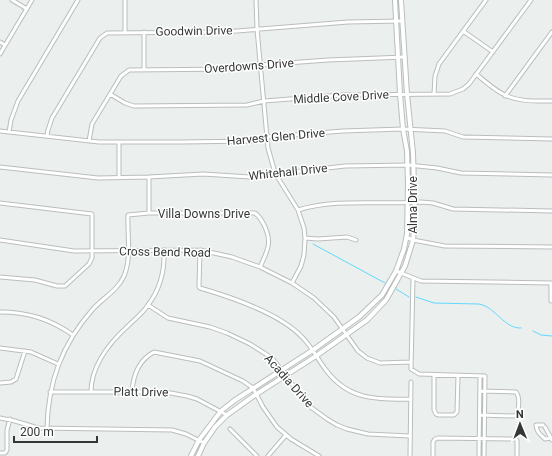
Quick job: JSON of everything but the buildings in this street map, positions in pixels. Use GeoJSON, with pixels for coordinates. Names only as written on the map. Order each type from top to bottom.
{"type":"FeatureCollection","features":[{"type":"Feature","properties":{"kind":"main road","name":"Alma Drive"},"geometry":{"type":"LineString","coordinates":[[191,456],[199,440],[221,411],[359,317],[382,295],[396,271],[404,249],[406,237],[408,165],[403,129],[397,57],[395,0]]}},
{"type":"Feature","properties":{"kind":"main road","name":"Alma Drive"},"geometry":{"type":"LineString","coordinates":[[198,456],[204,443],[227,415],[316,356],[367,320],[378,310],[389,295],[408,259],[415,230],[415,202],[413,153],[407,94],[401,0]]}},
{"type":"Feature","properties":{"kind":"street"},"geometry":{"type":"LineString","coordinates":[[12,0],[27,9]]}},
{"type":"Feature","properties":{"kind":"street"},"geometry":{"type":"LineString","coordinates":[[0,54],[32,0]]}},
{"type":"Feature","properties":{"kind":"street"},"geometry":{"type":"LineString","coordinates":[[9,132],[11,120],[18,101],[78,0]]}},
{"type":"Feature","properties":{"kind":"street"},"geometry":{"type":"LineString","coordinates":[[125,0],[125,33]]}},
{"type":"Feature","properties":{"kind":"street"},"geometry":{"type":"LineString","coordinates":[[256,0],[260,65],[267,137],[271,161],[276,173],[302,218],[305,238],[303,258],[292,283]]}},
{"type":"Feature","properties":{"kind":"street"},"geometry":{"type":"LineString","coordinates":[[434,94],[436,70],[486,0]]}},
{"type":"Feature","properties":{"kind":"street","name":"Middle Cove Drive"},"geometry":{"type":"LineString","coordinates":[[110,94],[125,103],[134,106],[247,105],[264,101],[342,95],[444,95],[456,92],[469,84],[531,0]]}},
{"type":"Feature","properties":{"kind":"street","name":"Goodwin Drive"},"geometry":{"type":"LineString","coordinates":[[47,136],[52,118],[100,38],[106,33],[224,32],[348,22],[402,22]]}},
{"type":"Feature","properties":{"kind":"street"},"geometry":{"type":"LineString","coordinates":[[463,31],[493,52]]}},
{"type":"Feature","properties":{"kind":"street"},"geometry":{"type":"LineString","coordinates":[[144,32],[144,70]]}},
{"type":"Feature","properties":{"kind":"street"},"geometry":{"type":"LineString","coordinates":[[505,96],[552,32]]}},
{"type":"Feature","properties":{"kind":"street"},"geometry":{"type":"LineString","coordinates":[[0,42],[5,45]]}},
{"type":"Feature","properties":{"kind":"street","name":"Overdowns Drive"},"geometry":{"type":"LineString","coordinates":[[89,141],[92,124],[121,76],[129,70],[239,69],[260,65],[328,60],[405,57]]}},
{"type":"Feature","properties":{"kind":"street"},"geometry":{"type":"LineString","coordinates":[[476,74],[505,96],[520,100],[552,101]]}},
{"type":"Feature","properties":{"kind":"street","name":"Harvest Glen Drive"},"geometry":{"type":"LineString","coordinates":[[0,131],[89,141],[119,142],[252,141],[267,137],[343,131],[403,129],[445,131],[463,137],[552,138]]}},
{"type":"Feature","properties":{"kind":"street"},"geometry":{"type":"LineString","coordinates":[[119,142],[119,178]]}},
{"type":"Feature","properties":{"kind":"street","name":"Whitehall Drive"},"geometry":{"type":"LineString","coordinates":[[0,167],[90,177],[119,178],[203,174],[250,177],[345,166],[408,165],[437,168],[461,173],[552,175]]}},
{"type":"Feature","properties":{"kind":"street"},"geometry":{"type":"LineString","coordinates":[[149,177],[149,214]]}},
{"type":"Feature","properties":{"kind":"street"},"geometry":{"type":"LineString","coordinates":[[298,210],[311,206],[334,204],[408,202],[433,203],[453,209],[552,210]]}},
{"type":"Feature","properties":{"kind":"street"},"geometry":{"type":"LineString","coordinates":[[0,203],[92,214],[92,258],[89,264],[65,286],[57,286],[35,280],[0,277]]}},
{"type":"Feature","properties":{"kind":"street","name":"Villa Downs Drive"},"geometry":{"type":"LineString","coordinates":[[128,250],[128,215],[255,213],[259,216],[267,230],[269,239],[267,250],[260,267]]}},
{"type":"Feature","properties":{"kind":"street"},"geometry":{"type":"LineString","coordinates":[[305,238],[318,239],[347,237],[356,240]]}},
{"type":"Feature","properties":{"kind":"street"},"geometry":{"type":"LineString","coordinates":[[406,237],[413,240],[445,246],[552,247]]}},
{"type":"Feature","properties":{"kind":"street","name":"Cross Bend Road"},"geometry":{"type":"LineString","coordinates":[[0,240],[36,244],[61,249],[92,251],[200,250],[232,256],[260,267],[292,283],[314,298],[334,317],[362,356],[373,361],[384,363],[411,362]]}},
{"type":"Feature","properties":{"kind":"street"},"geometry":{"type":"LineString","coordinates":[[47,428],[50,392],[58,364],[73,335],[94,308],[120,282],[127,269],[128,250]]}},
{"type":"Feature","properties":{"kind":"street"},"geometry":{"type":"LineString","coordinates":[[91,392],[92,377],[104,354],[119,334],[139,316],[156,292],[164,269],[164,250]]}},
{"type":"Feature","properties":{"kind":"street"},"geometry":{"type":"LineString","coordinates":[[200,250],[200,288],[230,296],[279,320],[303,338],[332,378],[345,389],[353,393],[379,400],[411,399]]}},
{"type":"Feature","properties":{"kind":"street"},"geometry":{"type":"LineString","coordinates":[[396,271],[421,281],[552,283],[551,301]]}},
{"type":"Feature","properties":{"kind":"street"},"geometry":{"type":"LineString","coordinates":[[413,279],[411,369],[419,374],[485,376],[484,456]]}},
{"type":"Feature","properties":{"kind":"street","name":"Acadia Drive"},"geometry":{"type":"LineString","coordinates":[[148,305],[168,318],[210,327],[227,333],[250,344],[272,358],[302,399],[327,420],[347,429],[368,434],[410,436]]}},
{"type":"Feature","properties":{"kind":"street"},"geometry":{"type":"LineString","coordinates":[[0,312],[22,314],[44,319],[60,326],[73,335]]}},
{"type":"Feature","properties":{"kind":"street"},"geometry":{"type":"LineString","coordinates":[[0,348],[25,351],[39,355],[58,364]]}},
{"type":"Feature","properties":{"kind":"street"},"geometry":{"type":"LineString","coordinates":[[0,383],[11,382],[16,378],[25,351]]}},
{"type":"Feature","properties":{"kind":"street"},"geometry":{"type":"LineString","coordinates":[[132,392],[133,381],[141,363],[154,352],[200,361],[243,380],[253,388],[255,395],[270,417],[286,434],[302,447],[319,456]]}},
{"type":"Feature","properties":{"kind":"street"},"geometry":{"type":"LineString","coordinates":[[434,375],[434,412],[438,414],[454,415],[457,412],[458,376]]}},
{"type":"Feature","properties":{"kind":"street"},"geometry":{"type":"LineString","coordinates":[[479,456],[480,376]]}},
{"type":"Feature","properties":{"kind":"street"},"geometry":{"type":"LineString","coordinates":[[410,456],[411,382]]}},
{"type":"Feature","properties":{"kind":"street"},"geometry":{"type":"LineString","coordinates":[[480,384],[485,384]]}},
{"type":"Feature","properties":{"kind":"street"},"geometry":{"type":"LineString","coordinates":[[480,391],[514,392],[518,394],[518,412],[514,416],[480,415]]}},
{"type":"Feature","properties":{"kind":"street","name":"Platt Drive"},"geometry":{"type":"LineString","coordinates":[[50,392],[164,392],[197,399],[227,415]]}},
{"type":"Feature","properties":{"kind":"street"},"geometry":{"type":"LineString","coordinates":[[480,404],[485,404]]}},
{"type":"Feature","properties":{"kind":"street"},"geometry":{"type":"LineString","coordinates":[[0,418],[31,427],[162,430],[179,432],[204,443]]}},
{"type":"Feature","properties":{"kind":"street"},"geometry":{"type":"LineString","coordinates":[[0,453],[5,453],[7,450],[7,430],[10,420]]}},
{"type":"Feature","properties":{"kind":"street"},"geometry":{"type":"LineString","coordinates":[[536,425],[544,426],[551,439],[545,439],[539,434],[536,430],[536,425]]}},
{"type":"Feature","properties":{"kind":"street"},"geometry":{"type":"LineString","coordinates":[[230,429],[257,456]]}},
{"type":"Feature","properties":{"kind":"street"},"geometry":{"type":"LineString","coordinates":[[480,429],[485,429]]}},
{"type":"Feature","properties":{"kind":"street"},"geometry":{"type":"LineString","coordinates":[[268,456],[286,434]]}},
{"type":"Feature","properties":{"kind":"street"},"geometry":{"type":"LineString","coordinates":[[434,455],[435,439],[484,438],[517,440],[517,456]]}},
{"type":"Feature","properties":{"kind":"waterway"},"geometry":{"type":"LineString","coordinates":[[313,244],[385,283]]}},
{"type":"Feature","properties":{"kind":"waterway"},"geometry":{"type":"LineString","coordinates":[[396,289],[409,297]]}},
{"type":"Feature","properties":{"kind":"waterway"},"geometry":{"type":"LineString","coordinates":[[416,297],[434,303],[479,304],[490,309],[510,325],[521,328]]}},
{"type":"Feature","properties":{"kind":"waterway"},"geometry":{"type":"LineString","coordinates":[[533,331],[541,335],[552,336]]}}]}
